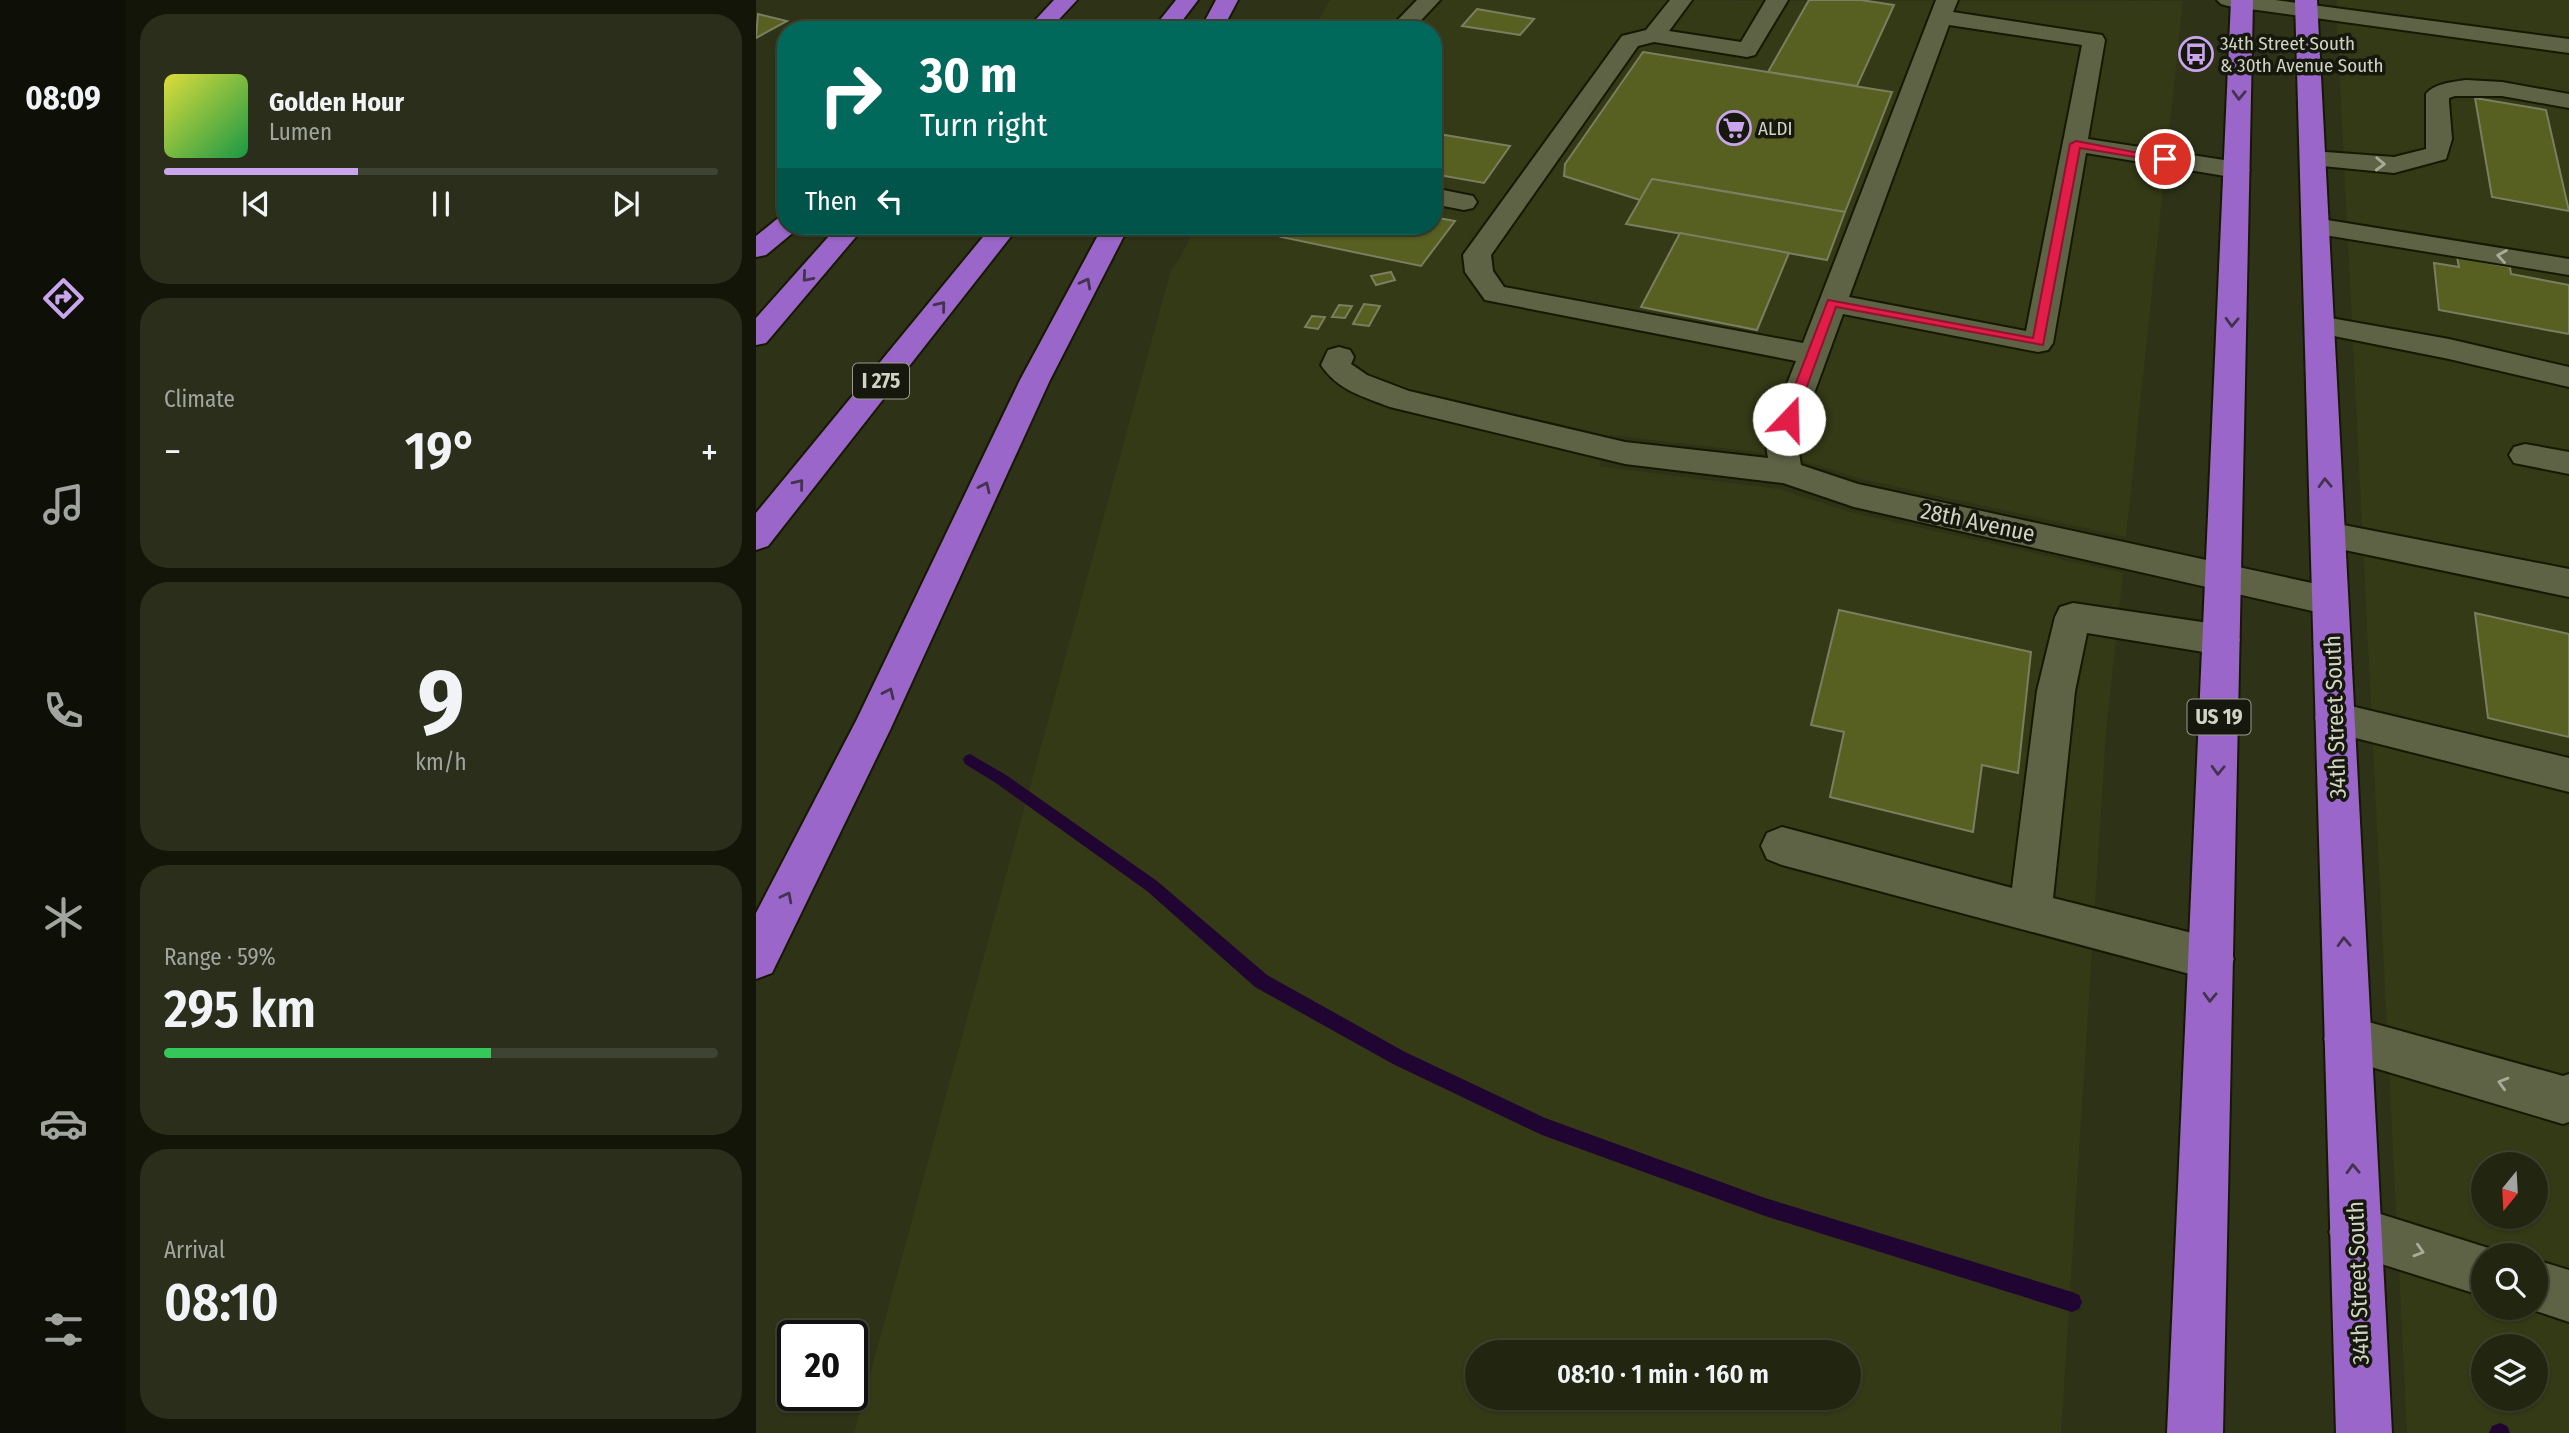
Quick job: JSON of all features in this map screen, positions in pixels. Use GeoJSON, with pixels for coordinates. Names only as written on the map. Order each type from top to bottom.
{"type":"FeatureCollection","features":[{"type":"Feature","properties":{"kind":"highway"},"geometry":{"type":"LineString","coordinates":[[1044,21],[1066,0]]}},
{"type":"Feature","properties":{"kind":"highway"},"geometry":{"type":"LineString","coordinates":[[1170,21],[1187,0]]}},
{"type":"Feature","properties":{"kind":"highway"},"geometry":{"type":"LineString","coordinates":[[1216,21],[1227,0]]}},
{"type":"Feature","properties":{"kind":"highway","name":"US 19"},"geometry":{"type":"LineString","coordinates":[[2195,1433],[2237,170],[2237,1]]}},
{"type":"Feature","properties":{"kind":"highway","name":"34th Street South"},"geometry":{"type":"LineString","coordinates":[[2306,6],[2364,1433]]}},
{"type":"Feature","properties":{"kind":"highway"},"geometry":{"type":"LineString","coordinates":[[756,249],[777,232]]}},
{"type":"Feature","properties":{"kind":"highway"},"geometry":{"type":"LineString","coordinates":[[756,336],[844,235]]}},
{"type":"Feature","properties":{"kind":"highway","name":"I 275"},"geometry":{"type":"LineString","coordinates":[[756,537],[999,235]]}},
{"type":"Feature","properties":{"kind":"highway"},"geometry":{"type":"LineString","coordinates":[[756,958],[871,730],[1035,380],[1111,235]]}},
{"type":"Feature","properties":{"kind":"street"},"geometry":{"type":"LineString","coordinates":[[1408,21],[1429,0]]}},
{"type":"Feature","properties":{"kind":"street"},"geometry":{"type":"LineString","coordinates":[[1654,36],[1681,0]]}},
{"type":"Feature","properties":{"kind":"street"},"geometry":{"type":"LineString","coordinates":[[1777,0],[1747,50],[1654,36],[1630,41],[1477,255],[1479,272],[1495,294],[1813,355]]}},
{"type":"Feature","properties":{"kind":"street"},"geometry":{"type":"LineString","coordinates":[[2237,1],[2306,6],[2569,46]]}},
{"type":"Feature","properties":{"kind":"street"},"geometry":{"type":"LineString","coordinates":[[1786,472],[1781,440],[1832,303],[1944,8],[2094,40],[2039,343],[1832,303]]}},
{"type":"Feature","properties":{"kind":"street"},"geometry":{"type":"LineString","coordinates":[[2312,159],[2394,165],[2437,154],[2441,145],[2436,104],[2438,94],[2447,88],[2472,87],[2569,101]]}},
{"type":"Feature","properties":{"kind":"street"},"geometry":{"type":"LineString","coordinates":[[2076,144],[2237,170]]}},
{"type":"Feature","properties":{"kind":"street"},"geometry":{"type":"LineString","coordinates":[[1442,198],[1464,202]]}},
{"type":"Feature","properties":{"kind":"street"},"geometry":{"type":"LineString","coordinates":[[2315,226],[2569,267]]}},
{"type":"Feature","properties":{"kind":"street"},"geometry":{"type":"LineString","coordinates":[[2319,325],[2449,349],[2569,377]]}},
{"type":"Feature","properties":{"kind":"street","name":"28th Avenue"},"geometry":{"type":"LineString","coordinates":[[1339,356],[1336,365],[1341,372],[1366,386],[1401,400],[1625,453],[1786,472],[1854,495],[2330,601]]}},
{"type":"Feature","properties":{"kind":"street"},"geometry":{"type":"LineString","coordinates":[[2525,455],[2569,463]]}},
{"type":"Feature","properties":{"kind":"street"},"geometry":{"type":"LineString","coordinates":[[2328,536],[2569,583]]}},
{"type":"Feature","properties":{"kind":"street"},"geometry":{"type":"LineString","coordinates":[[2029,913],[2056,691],[2073,617],[2222,640]]}},
{"type":"Feature","properties":{"kind":"street"},"geometry":{"type":"LineString","coordinates":[[2334,718],[2569,775]]}},
{"type":"Feature","properties":{"kind":"street"},"geometry":{"type":"LineString","coordinates":[[1782,846],[2212,959]]}},
{"type":"Feature","properties":{"kind":"street"},"geometry":{"type":"LineString","coordinates":[[2347,1039],[2563,1100],[2569,1098]]}},
{"type":"Feature","properties":{"kind":"street"},"geometry":{"type":"LineString","coordinates":[[2356,1232],[2471,1266]]}},
{"type":"Feature","properties":{"kind":"street"},"geometry":{"type":"LineString","coordinates":[[2548,1290],[2569,1296]]}},
{"type":"Feature","properties":{"kind":"shaded area"},"geometry":{"type":"Polygon","coordinates":[[[1330,0],[1414,0],[1393,21],[1318,21],[1330,0]]]}},
{"type":"Feature","properties":{"kind":"shaded area"},"geometry":{"type":"Polygon","coordinates":[[[1444,0],[2183,1],[2126,537],[1861,479],[1788,456],[1610,435],[1599,466],[1779,489],[1850,512],[2123,573],[2106,734],[2061,1433],[854,1433],[860,1411],[868,1411],[868,1382],[1170,273],[1193,235],[1442,235],[1442,21],[1423,21],[1444,0]]]}},
{"type":"Feature","properties":{"kind":"shaded area"},"geometry":{"type":"Polygon","coordinates":[[[2336,0],[2569,0],[2569,39],[2337,8],[2336,0]]]}},
{"type":"Feature","properties":{"kind":"shaded area"},"geometry":{"type":"Polygon","coordinates":[[[2337,22],[2569,53],[2569,1433],[2407,1433],[2337,22]]]}},
{"type":"Feature","properties":{"kind":"building"},"geometry":{"type":"Polygon","coordinates":[[[1809,0],[1861,0],[1894,5],[1857,86],[1768,72],[1809,0]]]}},
{"type":"Feature","properties":{"kind":"building"},"geometry":{"type":"Polygon","coordinates":[[[1477,9],[1534,19],[1520,35],[1462,26],[1477,9]]]}},
{"type":"Feature","properties":{"kind":"building"},"geometry":{"type":"Polygon","coordinates":[[[758,14],[787,21],[777,21],[777,26],[756,38],[758,14]]]}},
{"type":"Feature","properties":{"kind":"building","name":"ALDI"},"geometry":{"type":"Polygon","coordinates":[[[1643,52],[1892,92],[1845,212],[1652,179],[1640,200],[1564,176],[1565,164],[1643,52]]]}},
{"type":"Feature","properties":{"kind":"building"},"geometry":{"type":"Polygon","coordinates":[[[2475,98],[2546,110],[2569,211],[2492,197],[2475,98]]]}},
{"type":"Feature","properties":{"kind":"building"},"geometry":{"type":"Polygon","coordinates":[[[1442,135],[1510,146],[1484,183],[1442,176],[1442,135]]]}},
{"type":"Feature","properties":{"kind":"building"},"geometry":{"type":"Polygon","coordinates":[[[1652,179],[1845,212],[1827,260],[1626,224],[1652,179]]]}},
{"type":"Feature","properties":{"kind":"building"},"geometry":{"type":"Polygon","coordinates":[[[1442,219],[1455,221],[1421,266],[1281,237],[1442,235],[1442,219]]]}},
{"type":"Feature","properties":{"kind":"building"},"geometry":{"type":"Polygon","coordinates":[[[1680,233],[1789,253],[1757,330],[1641,307],[1680,233]]]}},
{"type":"Feature","properties":{"kind":"building"},"geometry":{"type":"Polygon","coordinates":[[[2457,257],[2510,267],[2511,274],[2569,285],[2569,334],[2439,310],[2434,263],[2459,267],[2457,257]]]}},
{"type":"Feature","properties":{"kind":"building"},"geometry":{"type":"Polygon","coordinates":[[[1391,272],[1395,280],[1376,285],[1371,276],[1391,272]]]}},
{"type":"Feature","properties":{"kind":"building"},"geometry":{"type":"Polygon","coordinates":[[[1364,304],[1380,306],[1369,326],[1353,324],[1364,304]]]}},
{"type":"Feature","properties":{"kind":"building"},"geometry":{"type":"Polygon","coordinates":[[[1339,305],[1352,306],[1345,318],[1332,317],[1339,305]]]}},
{"type":"Feature","properties":{"kind":"building"},"geometry":{"type":"Polygon","coordinates":[[[1312,316],[1325,317],[1318,329],[1305,327],[1312,316]]]}},
{"type":"Feature","properties":{"kind":"building"},"geometry":{"type":"Polygon","coordinates":[[[1839,610],[2031,652],[2018,773],[1982,765],[1973,832],[1830,797],[1844,732],[1811,725],[1839,610]]]}},
{"type":"Feature","properties":{"kind":"building"},"geometry":{"type":"Polygon","coordinates":[[[2475,613],[2569,634],[2569,737],[2488,718],[2475,613]]]}},
{"type":"Feature","properties":{"kind":"waterway"},"geometry":{"type":"LineString","coordinates":[[970,760],[1152,886],[1261,981],[1399,1058],[1542,1126],[1765,1207],[2072,1302]]}},
{"type":"Feature","properties":{"kind":"place","name":"34th Street South & 30th Avenue South"},"geometry":{"type":"Point","coordinates":[2196,54]}},
{"type":"Feature","properties":{"kind":"place","name":"ALDI"},"geometry":{"type":"Point","coordinates":[1734,128]}},
{"type":"Feature","properties":{"kind":"route"},"geometry":{"type":"LineString","coordinates":[[1789,419],[1832,303],[2039,343],[2076,144],[2165,159]]}}]}
